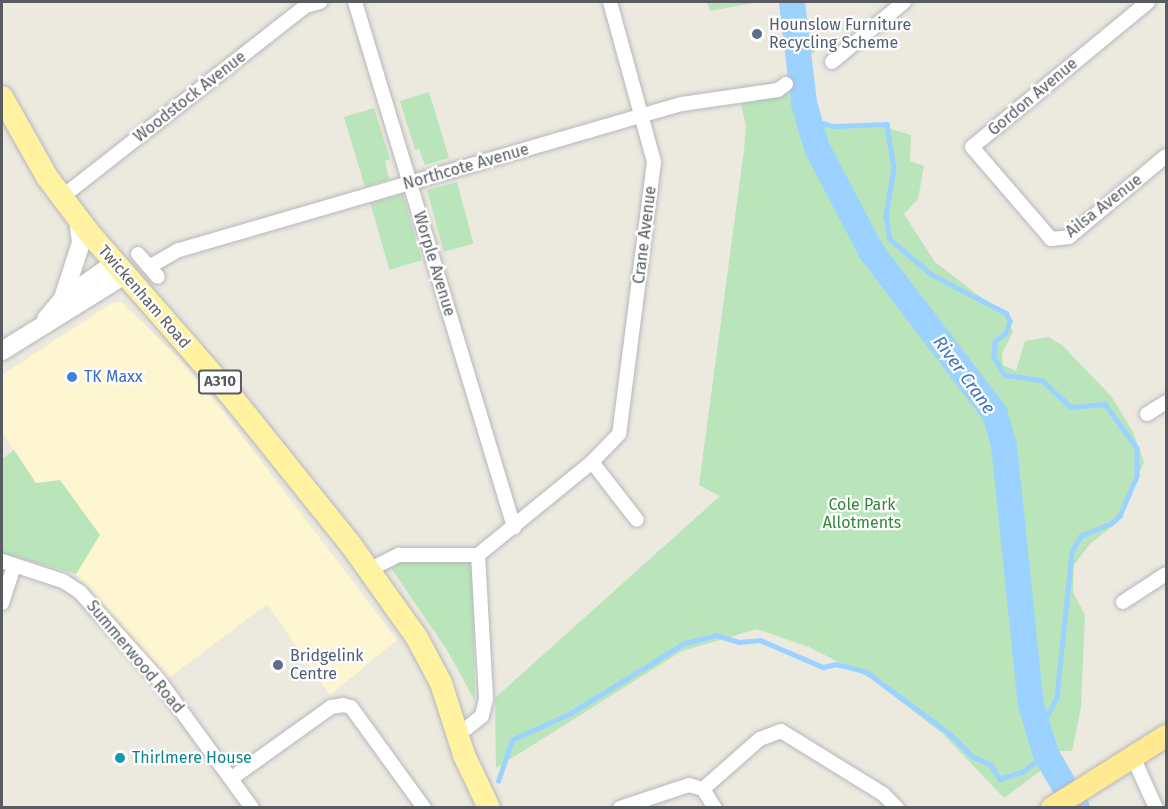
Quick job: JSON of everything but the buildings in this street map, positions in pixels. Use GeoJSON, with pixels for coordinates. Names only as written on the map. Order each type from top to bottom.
{"type":"FeatureCollection","features":[{"type":"Feature","properties":{"kind":"highway"},"geometry":{"type":"LineString","coordinates":[[1057,805],[1167,736]]}},
{"type":"Feature","properties":{"kind":"main road","name":"Twickenham Road"},"geometry":{"type":"LineString","coordinates":[[2,97],[62,197],[78,218],[118,270],[232,397],[369,570],[417,638],[441,683],[464,755],[489,807]]}},
{"type":"Feature","properties":{"kind":"main road","name":"Twickenham Road"},"geometry":{"type":"LineString","coordinates":[[441,683],[453,695],[467,728],[494,807]]}},
{"type":"Feature","properties":{"kind":"street","name":"Woodstock Avenue"},"geometry":{"type":"LineString","coordinates":[[62,197],[306,6],[320,2]]}},
{"type":"Feature","properties":{"kind":"street","name":"Worple Avenue"},"geometry":{"type":"LineString","coordinates":[[355,2],[514,527]]}},
{"type":"Feature","properties":{"kind":"street","name":"Crane Avenue"},"geometry":{"type":"LineString","coordinates":[[478,555],[592,462],[619,434],[654,162],[643,115],[610,2]]}},
{"type":"Feature","properties":{"kind":"street"},"geometry":{"type":"LineString","coordinates":[[832,62],[904,2]]}},
{"type":"Feature","properties":{"kind":"street","name":"Gordon Avenue"},"geometry":{"type":"LineString","coordinates":[[1017,201],[972,147],[1148,2]]}},
{"type":"Feature","properties":{"kind":"street","name":"Northcote Avenue"},"geometry":{"type":"LineString","coordinates":[[138,254],[154,272],[179,250],[682,104],[778,90],[786,84]]}},
{"type":"Feature","properties":{"kind":"street","name":"Ailsa Avenue"},"geometry":{"type":"LineString","coordinates":[[1017,201],[1050,239],[1069,237],[1167,156]]}},
{"type":"Feature","properties":{"kind":"street"},"geometry":{"type":"LineString","coordinates":[[62,300],[81,243],[78,218]]}},
{"type":"Feature","properties":{"kind":"street"},"geometry":{"type":"LineString","coordinates":[[43,322],[62,300],[118,270]]}},
{"type":"Feature","properties":{"kind":"street"},"geometry":{"type":"LineString","coordinates":[[2,351],[43,322],[77,307],[118,270]]}},
{"type":"Feature","properties":{"kind":"street"},"geometry":{"type":"LineString","coordinates":[[1147,414],[1167,402]]}},
{"type":"Feature","properties":{"kind":"street"},"geometry":{"type":"LineString","coordinates":[[592,462],[637,520]]}},
{"type":"Feature","properties":{"kind":"street"},"geometry":{"type":"LineString","coordinates":[[369,570],[391,557],[407,554],[478,555],[486,698],[482,716],[467,728]]}},
{"type":"Feature","properties":{"kind":"street","name":"Summerwood Road"},"geometry":{"type":"LineString","coordinates":[[2,603],[8,564],[63,581],[80,592],[158,679],[252,807]]}},
{"type":"Feature","properties":{"kind":"street"},"geometry":{"type":"LineString","coordinates":[[1123,602],[1167,574]]}},
{"type":"Feature","properties":{"kind":"street"},"geometry":{"type":"LineString","coordinates":[[232,778],[331,707],[343,705],[351,707],[424,807]]}},
{"type":"Feature","properties":{"kind":"street"},"geometry":{"type":"LineString","coordinates":[[620,807],[676,787],[703,789],[760,739],[781,731],[855,776],[897,807]]}},
{"type":"Feature","properties":{"kind":"street"},"geometry":{"type":"LineString","coordinates":[[1133,757],[1156,807]]}},
{"type":"Feature","properties":{"kind":"street"},"geometry":{"type":"LineString","coordinates":[[703,789],[715,807]]}},
{"type":"Feature","properties":{"kind":"shaded area"},"geometry":{"type":"Polygon","coordinates":[[[121,302],[177,356],[218,404],[397,640],[330,695],[267,604],[166,680],[76,574],[100,534],[36,483],[2,432],[2,375],[112,303],[121,302]]]}},
{"type":"Feature","properties":{"kind":"green space"},"geometry":{"type":"Polygon","coordinates":[[[707,2],[758,2],[710,11],[707,2]]]}},
{"type":"Feature","properties":{"kind":"green space"},"geometry":{"type":"Polygon","coordinates":[[[779,2],[803,2],[815,52],[787,66],[779,2]]]}},
{"type":"Feature","properties":{"kind":"green space"},"geometry":{"type":"Polygon","coordinates":[[[429,92],[449,158],[425,165],[419,149],[415,150],[400,101],[429,92]]]}},
{"type":"Feature","properties":{"kind":"green space","name":"Cole Park Allotments"},"geometry":{"type":"Polygon","coordinates":[[[788,92],[809,152],[845,224],[876,273],[927,332],[985,410],[997,446],[1024,703],[1027,601],[1015,473],[1006,431],[1007,414],[879,247],[825,146],[818,126],[835,128],[872,123],[911,135],[910,161],[924,166],[918,199],[904,214],[935,262],[1005,316],[1013,332],[1002,353],[1003,365],[1016,371],[1025,341],[1048,337],[1062,345],[1112,397],[1133,432],[1144,462],[1119,521],[1090,544],[1074,565],[1073,592],[1085,615],[1081,708],[1072,751],[1038,751],[1043,769],[1004,798],[943,734],[870,678],[809,647],[757,629],[682,651],[496,768],[495,698],[720,496],[699,485],[744,150],[746,126],[741,104],[788,92]]]}},
{"type":"Feature","properties":{"kind":"green space"},"geometry":{"type":"Polygon","coordinates":[[[374,108],[390,159],[385,161],[389,179],[365,187],[344,117],[374,108]]]}},
{"type":"Feature","properties":{"kind":"green space"},"geometry":{"type":"Polygon","coordinates":[[[457,182],[474,244],[444,252],[427,190],[457,182]]]}},
{"type":"Feature","properties":{"kind":"green space"},"geometry":{"type":"Polygon","coordinates":[[[403,194],[422,260],[389,270],[370,203],[403,194]]]}},
{"type":"Feature","properties":{"kind":"green space"},"geometry":{"type":"Polygon","coordinates":[[[14,450],[36,483],[60,480],[100,535],[76,574],[2,553],[2,459],[14,450]]]}},
{"type":"Feature","properties":{"kind":"green space"},"geometry":{"type":"Polygon","coordinates":[[[403,558],[472,561],[475,701],[447,650],[391,568],[403,558]]]}},
{"type":"Feature","properties":{"kind":"waterway","name":"River Crane"},"geometry":{"type":"LineString","coordinates":[[792,2],[804,103],[817,148],[871,251],[995,414],[1004,445],[1031,705],[1046,754],[1077,808]]}},
{"type":"Feature","properties":{"kind":"waterway"},"geometry":{"type":"LineString","coordinates":[[809,119],[834,126],[887,124],[894,169],[886,216],[890,239],[931,274],[1006,313],[1010,321],[1006,333],[995,342],[994,357],[1005,375],[1042,380],[1071,407],[1105,404],[1137,448],[1137,476],[1120,516],[1111,524],[1081,536],[1072,552],[1057,698],[1039,732]]}},
{"type":"Feature","properties":{"kind":"waterway"},"geometry":{"type":"LineString","coordinates":[[498,781],[512,740],[571,713],[685,643],[716,635],[739,642],[760,640],[823,667],[836,664],[865,671],[949,733],[972,756],[991,765],[1000,779],[1022,772],[1046,754]]}},
{"type":"Feature","properties":{"kind":"place","name":"Hounslow Furniture Recycling Scheme"},"geometry":{"type":"Point","coordinates":[757,34]}},
{"type":"Feature","properties":{"kind":"place","name":"TK Maxx"},"geometry":{"type":"Point","coordinates":[72,377]}},
{"type":"Feature","properties":{"kind":"place","name":"Bridgelink Centre"},"geometry":{"type":"Point","coordinates":[278,665]}},
{"type":"Feature","properties":{"kind":"place","name":"Thirlmere House"},"geometry":{"type":"Point","coordinates":[120,758]}}]}
